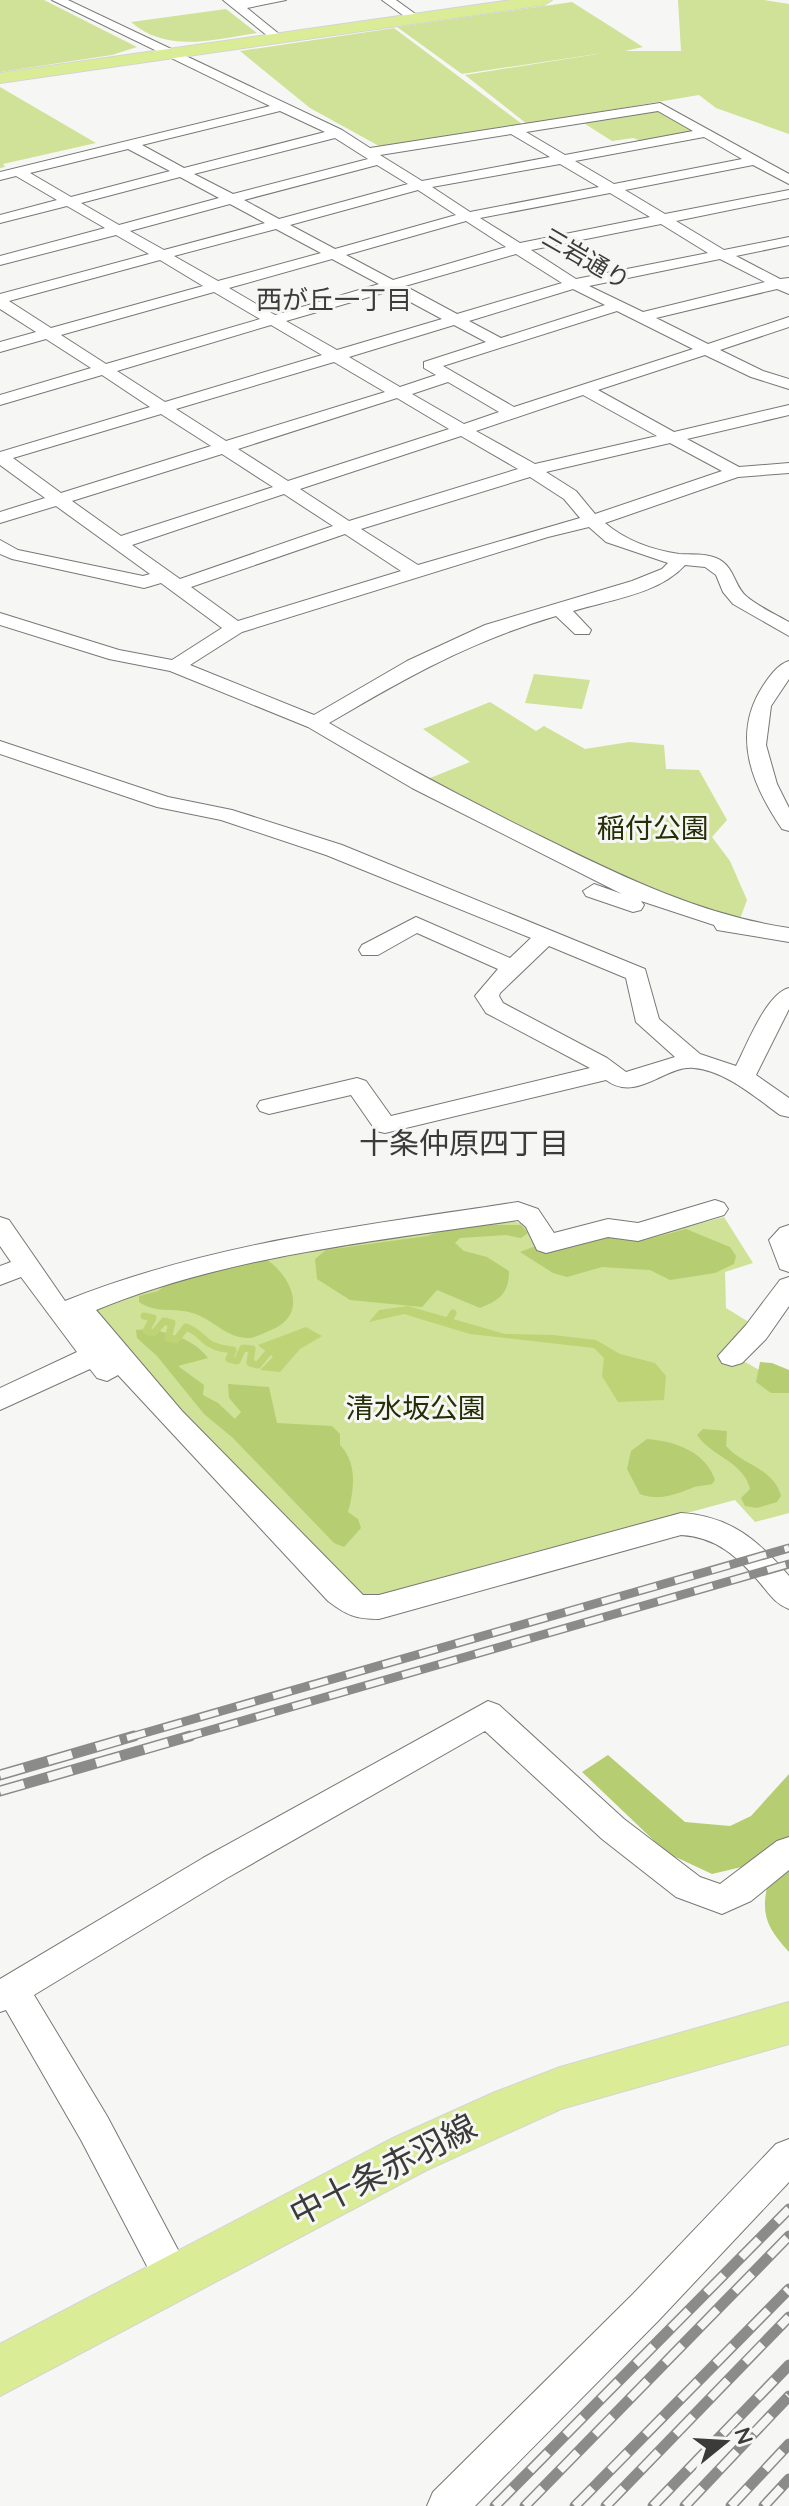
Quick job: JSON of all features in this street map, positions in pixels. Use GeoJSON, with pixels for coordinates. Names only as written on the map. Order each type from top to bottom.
{"type":"FeatureCollection","features":[{"type":"Feature","properties":{"kind":"main road"},"geometry":{"type":"LineString","coordinates":[[0,78],[544,0]]}},
{"type":"Feature","properties":{"kind":"main road","name":"中十条赤羽線"},"geometry":{"type":"LineString","coordinates":[[0,2371],[410,2154],[511,2107],[560,2088],[789,2023]]}},
{"type":"Feature","properties":{"kind":"street","name":"三岩通り"},"geometry":{"type":"LineString","coordinates":[[58,0],[337,133],[574,284],[757,374],[789,384]]}},
{"type":"Feature","properties":{"kind":"street"},"geometry":{"type":"LineString","coordinates":[[233,3],[280,0]]}},
{"type":"Feature","properties":{"kind":"street"},"geometry":{"type":"LineString","coordinates":[[388,0],[415,18]]}},
{"type":"Feature","properties":{"kind":"street"},"geometry":{"type":"LineString","coordinates":[[233,3],[278,38]]}},
{"type":"Feature","properties":{"kind":"street"},"geometry":{"type":"LineString","coordinates":[[0,176],[281,107]]}},
{"type":"Feature","properties":{"kind":"street"},"geometry":{"type":"LineString","coordinates":[[0,261],[231,199],[376,156],[660,107],[789,180]]}},
{"type":"Feature","properties":{"kind":"street"},"geometry":{"type":"LineString","coordinates":[[514,130],[721,254],[785,284]]}},
{"type":"Feature","properties":{"kind":"street"},"geometry":{"type":"LineString","coordinates":[[0,219],[337,133]]}},
{"type":"Feature","properties":{"kind":"street"},"geometry":{"type":"LineString","coordinates":[[0,301],[422,185],[705,133]]}},
{"type":"Feature","properties":{"kind":"street"},"geometry":{"type":"LineString","coordinates":[[131,145],[499,343]]}},
{"type":"Feature","properties":{"kind":"street"},"geometry":{"type":"LineString","coordinates":[[0,347],[469,216],[755,161]]}},
{"type":"Feature","properties":{"kind":"street"},"geometry":{"type":"LineString","coordinates":[[18,172],[532,470],[570,495],[592,521],[612,538],[680,560],[710,562],[725,573],[725,584],[733,594],[789,630]]}},
{"type":"Feature","properties":{"kind":"street"},"geometry":{"type":"LineString","coordinates":[[0,400],[519,248],[789,194]]}},
{"type":"Feature","properties":{"kind":"street"},"geometry":{"type":"LineString","coordinates":[[0,200],[21,214]]}},
{"type":"Feature","properties":{"kind":"street"},"geometry":{"type":"LineString","coordinates":[[0,457],[574,284],[789,241]]}},
{"type":"Feature","properties":{"kind":"street"},"geometry":{"type":"LineString","coordinates":[[641,317],[785,284]]}},
{"type":"Feature","properties":{"kind":"street"},"geometry":{"type":"LineString","coordinates":[[0,301],[416,572]]}},
{"type":"Feature","properties":{"kind":"street"},"geometry":{"type":"LineString","coordinates":[[514,414],[430,365],[618,306]]}},
{"type":"Feature","properties":{"kind":"street"},"geometry":{"type":"LineString","coordinates":[[119,543],[709,351],[789,322]]}},
{"type":"Feature","properties":{"kind":"street"},"geometry":{"type":"LineString","coordinates":[[0,518],[448,377]]}},
{"type":"Feature","properties":{"kind":"street"},"geometry":{"type":"LineString","coordinates":[[587,391],[736,472]]}},
{"type":"Feature","properties":{"kind":"street"},"geometry":{"type":"LineString","coordinates":[[0,545],[12,554],[144,582],[171,581],[532,470],[789,410]]}},
{"type":"Feature","properties":{"kind":"street"},"geometry":{"type":"LineString","coordinates":[[0,457],[235,628]]}},
{"type":"Feature","properties":{"kind":"street"},"geometry":{"type":"LineString","coordinates":[[175,666],[235,628],[592,521],[736,472],[789,468]]}},
{"type":"Feature","properties":{"kind":"street"},"geometry":{"type":"LineString","coordinates":[[315,723],[414,665],[492,629],[639,585],[668,573],[680,560]]}},
{"type":"Feature","properties":{"kind":"street"},"geometry":{"type":"LineString","coordinates":[[559,608],[582,630]]}},
{"type":"Feature","properties":{"kind":"street"},"geometry":{"type":"LineString","coordinates":[[0,619],[116,655],[175,666],[315,723],[419,784],[636,892],[741,927]]}},
{"type":"Feature","properties":{"kind":"street"},"geometry":{"type":"LineString","coordinates":[[789,667],[767,695],[753,745],[765,785],[789,825]]}},
{"type":"Feature","properties":{"kind":"street"},"geometry":{"type":"LineString","coordinates":[[767,695],[789,699]]}},
{"type":"Feature","properties":{"kind":"street"},"geometry":{"type":"LineString","coordinates":[[0,747],[164,803],[225,814],[334,850],[637,974],[648,1022],[692,1059],[743,1077],[789,1109]]}},
{"type":"Feature","properties":{"kind":"street"},"geometry":{"type":"LineString","coordinates":[[594,891],[672,917],[789,935]]}},
{"type":"Feature","properties":{"kind":"street"},"geometry":{"type":"LineString","coordinates":[[370,950],[416,924],[512,967]]}},
{"type":"Feature","properties":{"kind":"street"},"geometry":{"type":"LineString","coordinates":[[546,936],[512,967],[487,996],[494,1008],[619,1078],[631,1080],[692,1059]]}},
{"type":"Feature","properties":{"kind":"street"},"geometry":{"type":"LineString","coordinates":[[743,1077],[780,1004],[789,995]]}},
{"type":"Feature","properties":{"kind":"street"},"geometry":{"type":"LineString","coordinates":[[269,1106],[357,1086],[385,1125],[610,1071]]}},
{"type":"Feature","properties":{"kind":"street"},"geometry":{"type":"LineString","coordinates":[[70,1310],[134,1286],[241,1255],[300,1242],[518,1211],[529,1212],[536,1220],[546,1244],[608,1228],[638,1232],[715,1209]]}},
{"type":"Feature","properties":{"kind":"street"},"geometry":{"type":"LineString","coordinates":[[0,1226],[27,1265],[347,1601],[357,1607],[379,1607],[694,1523],[710,1526],[735,1538],[789,1597]]}},
{"type":"Feature","properties":{"kind":"street"},"geometry":{"type":"LineString","coordinates":[[789,1234],[782,1240],[789,1263]]}},
{"type":"Feature","properties":{"kind":"street"},"geometry":{"type":"LineString","coordinates":[[0,1276],[27,1265]]}},
{"type":"Feature","properties":{"kind":"street"},"geometry":{"type":"LineString","coordinates":[[732,1356],[756,1332],[789,1286]]}},
{"type":"Feature","properties":{"kind":"street"},"geometry":{"type":"LineString","coordinates":[[70,1310],[93,1356],[186,1454]]}},
{"type":"Feature","properties":{"kind":"street"},"geometry":{"type":"LineString","coordinates":[[0,1400],[93,1356]]}},
{"type":"Feature","properties":{"kind":"street"},"geometry":{"type":"LineString","coordinates":[[173,2278],[94,2128],[7,1994],[215,1868],[488,1714],[613,1829],[688,1887],[716,1897],[739,1891],[789,1851]]}},
{"type":"Feature","properties":{"kind":"street"},"geometry":{"type":"LineString","coordinates":[[447,2506],[646,2307],[789,2156]]}},
{"type":"Feature","properties":{"kind":"green space"},"geometry":{"type":"Polygon","coordinates":[[[0,0],[44,0],[137,47],[112,55],[0,72],[0,0]]]}},
{"type":"Feature","properties":{"kind":"green space"},"geometry":{"type":"Polygon","coordinates":[[[678,0],[764,0],[789,4],[789,134],[716,108],[699,95],[527,124],[465,75],[610,52],[462,74],[397,27],[572,2],[643,47],[625,51],[681,51],[678,0]]]}},
{"type":"Feature","properties":{"kind":"green space"},"geometry":{"type":"Polygon","coordinates":[[[226,9],[257,33],[208,41],[176,41],[145,32],[131,22],[226,9]]]}},
{"type":"Feature","properties":{"kind":"green space"},"geometry":{"type":"Polygon","coordinates":[[[394,28],[522,124],[379,146],[310,108],[240,51],[394,28]]]}},
{"type":"Feature","properties":{"kind":"green space"},"geometry":{"type":"Polygon","coordinates":[[[0,87],[96,143],[3,164],[5,167],[0,168],[0,87]]]}},
{"type":"Feature","properties":{"kind":"green space"},"geometry":{"type":"Polygon","coordinates":[[[654,110],[696,132],[644,142],[633,138],[612,141],[582,122],[654,110]]]}},
{"type":"Feature","properties":{"kind":"green space"},"geometry":{"type":"Polygon","coordinates":[[[534,674],[590,680],[582,709],[525,703],[534,674]]]}},
{"type":"Feature","properties":{"kind":"green space","name":"稲付公園"},"geometry":{"type":"Polygon","coordinates":[[[490,702],[536,731],[544,726],[585,749],[629,742],[664,745],[666,769],[699,770],[727,820],[712,837],[730,861],[747,900],[740,919],[643,888],[425,780],[470,762],[423,729],[490,702]]]}},
{"type":"Feature","properties":{"kind":"green space","name":"清水坂公園"},"geometry":{"type":"Polygon","coordinates":[[[724,1217],[753,1263],[725,1272],[726,1308],[752,1324],[726,1351],[789,1387],[789,1513],[755,1522],[735,1500],[376,1597],[354,1592],[189,1423],[95,1309],[146,1290],[238,1265],[394,1237],[512,1221],[528,1225],[542,1251],[612,1232],[633,1241],[724,1217]]]}},
{"type":"Feature","properties":{"kind":"shaded area"},"geometry":{"type":"Polygon","coordinates":[[[461,1225],[521,1225],[528,1233],[521,1238],[506,1235],[460,1238],[455,1243],[464,1251],[487,1257],[509,1271],[502,1295],[480,1308],[437,1290],[422,1307],[350,1300],[317,1279],[315,1259],[326,1250],[427,1236],[461,1225]]]}},
{"type":"Feature","properties":{"kind":"shaded area"},"geometry":{"type":"Polygon","coordinates":[[[686,1229],[730,1247],[736,1256],[734,1264],[715,1273],[670,1280],[650,1270],[602,1267],[567,1277],[553,1273],[520,1252],[533,1247],[555,1250],[608,1237],[645,1240],[686,1229]]]}},
{"type":"Feature","properties":{"kind":"shaded area"},"geometry":{"type":"Polygon","coordinates":[[[261,1256],[287,1282],[293,1304],[283,1323],[257,1336],[234,1335],[198,1315],[153,1308],[139,1302],[139,1296],[158,1291],[173,1279],[261,1256]]]}},
{"type":"Feature","properties":{"kind":"shaded area"},"geometry":{"type":"Polygon","coordinates":[[[408,1306],[505,1334],[596,1340],[620,1354],[655,1363],[666,1376],[664,1400],[618,1402],[602,1376],[604,1358],[594,1348],[470,1334],[404,1314],[369,1322],[379,1310],[408,1306]]]}},
{"type":"Feature","properties":{"kind":"shaded area"},"geometry":{"type":"Polygon","coordinates":[[[306,1327],[322,1336],[300,1349],[280,1372],[260,1370],[273,1357],[258,1345],[306,1327]]]}},
{"type":"Feature","properties":{"kind":"shaded area"},"geometry":{"type":"Polygon","coordinates":[[[148,1329],[181,1338],[202,1351],[208,1358],[178,1366],[204,1385],[203,1395],[218,1403],[235,1419],[241,1412],[229,1398],[228,1384],[269,1387],[277,1423],[332,1426],[340,1434],[340,1445],[350,1460],[353,1477],[348,1512],[358,1519],[361,1528],[344,1547],[334,1543],[233,1438],[204,1414],[157,1356],[137,1338],[136,1330],[148,1329]]]}},
{"type":"Feature","properties":{"kind":"shaded area"},"geometry":{"type":"Polygon","coordinates":[[[760,1362],[789,1370],[789,1393],[771,1393],[756,1382],[760,1362]]]}},
{"type":"Feature","properties":{"kind":"shaded area"},"geometry":{"type":"Polygon","coordinates":[[[703,1429],[727,1431],[726,1446],[772,1479],[781,1496],[777,1502],[757,1508],[745,1506],[741,1498],[750,1489],[747,1480],[703,1442],[697,1435],[703,1429]]]}},
{"type":"Feature","properties":{"kind":"shaded area"},"geometry":{"type":"Polygon","coordinates":[[[647,1439],[678,1445],[697,1455],[711,1470],[715,1480],[712,1484],[666,1496],[640,1494],[627,1469],[631,1451],[647,1439]]]}},
{"type":"Feature","properties":{"kind":"shaded area"},"geometry":{"type":"Polygon","coordinates":[[[608,1755],[685,1822],[730,1826],[751,1816],[789,1774],[789,1952],[774,1934],[766,1917],[765,1899],[770,1876],[750,1865],[712,1874],[667,1853],[582,1772],[608,1755]]]}},
{"type":"Feature","properties":{"kind":"waterway"},"geometry":{"type":"LineString","coordinates":[[450,1318],[453,1313]]}},
{"type":"Feature","properties":{"kind":"waterway"},"geometry":{"type":"LineString","coordinates":[[144,1316],[153,1318],[146,1331],[154,1333],[164,1321],[172,1323],[168,1338],[176,1340],[186,1327],[215,1346],[233,1350],[229,1359],[237,1361],[243,1348],[252,1349],[250,1363],[258,1365],[267,1354]]}},
{"type":"Feature","properties":{"kind":"railway"},"geometry":{"type":"LineString","coordinates":[[127,1738],[789,1548]]}},
{"type":"Feature","properties":{"kind":"railway"},"geometry":{"type":"LineString","coordinates":[[183,1738],[789,1564]]}},
{"type":"Feature","properties":{"kind":"railway"},"geometry":{"type":"LineString","coordinates":[[0,1775],[134,1736]]}},
{"type":"Feature","properties":{"kind":"railway"},"geometry":{"type":"LineString","coordinates":[[0,1791],[190,1736]]}},
{"type":"Feature","properties":{"kind":"railway"},"geometry":{"type":"LineString","coordinates":[[495,2506],[789,2209]]}},
{"type":"Feature","properties":{"kind":"railway"},"geometry":{"type":"LineString","coordinates":[[525,2506],[789,2236]]}},
{"type":"Feature","properties":{"kind":"railway"},"geometry":{"type":"LineString","coordinates":[[575,2506],[789,2289]]}},
{"type":"Feature","properties":{"kind":"railway"},"geometry":{"type":"LineString","coordinates":[[606,2506],[789,2317]]}},
{"type":"Feature","properties":{"kind":"railway"},"geometry":{"type":"LineString","coordinates":[[653,2506],[789,2365]]}},
{"type":"Feature","properties":{"kind":"railway"},"geometry":{"type":"LineString","coordinates":[[685,2506],[789,2396]]}},
{"type":"Feature","properties":{"kind":"railway"},"geometry":{"type":"LineString","coordinates":[[731,2506],[789,2444]]}},
{"type":"Feature","properties":{"kind":"railway"},"geometry":{"type":"LineString","coordinates":[[764,2506],[789,2479]]}},
{"type":"Feature","properties":{"kind":"district","name":"西が丘一丁目"},"geometry":{"type":"Point","coordinates":[334,300]}},
{"type":"Feature","properties":{"kind":"district","name":"十条仲原四丁目"},"geometry":{"type":"Point","coordinates":[464,1144]}}]}
